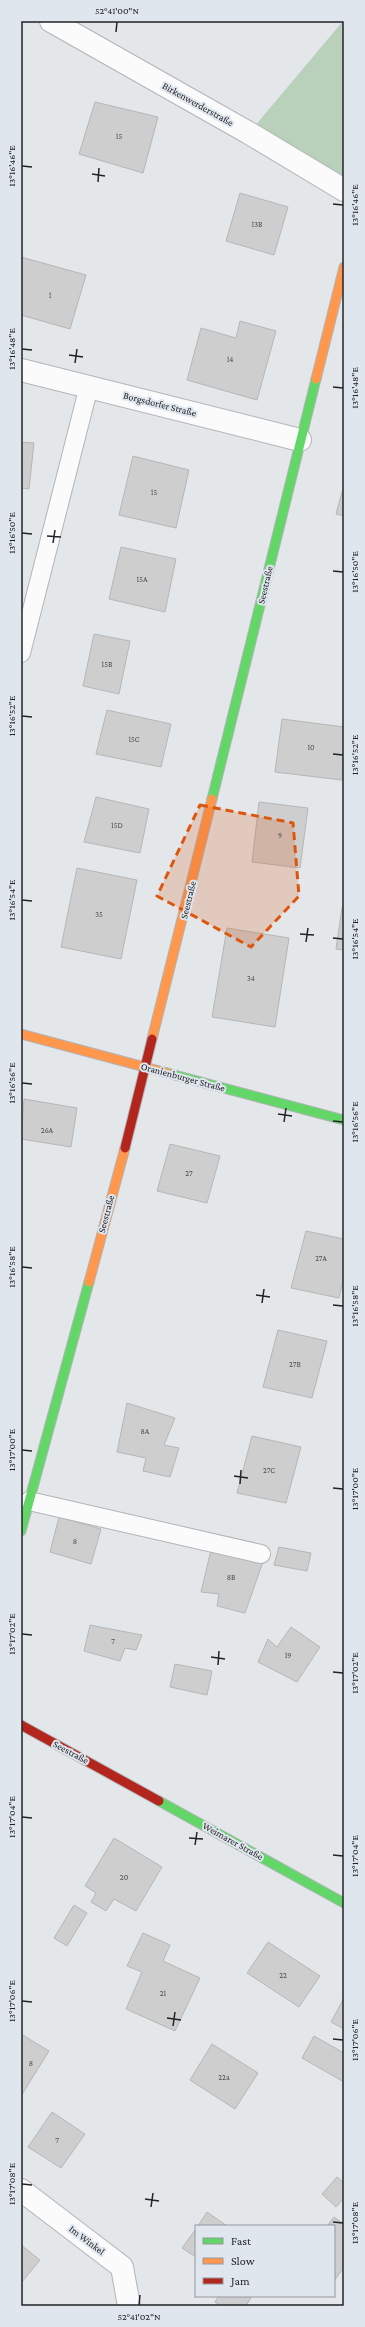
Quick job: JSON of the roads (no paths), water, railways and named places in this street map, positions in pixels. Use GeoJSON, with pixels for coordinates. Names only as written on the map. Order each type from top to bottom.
{"type":"FeatureCollection","features":[{"type":"Feature","properties":{"kind":"street","name":"Birkenwerderstraße"},"geometry":{"type":"LineString","coordinates":[[51,21],[249,133],[344,190]]}},
{"type":"Feature","properties":{"kind":"street","name":"Seestraße"},"geometry":{"type":"LineString","coordinates":[[21,1531],[186,912],[300,440],[344,267]]}},
{"type":"Feature","properties":{"kind":"street","name":"Borgsdorfer Straße"},"geometry":{"type":"LineString","coordinates":[[21,370],[300,440]]}},
{"type":"Feature","properties":{"kind":"street","name":"Oranienburger Straße"},"geometry":{"type":"LineString","coordinates":[[21,1034],[344,1120]]}},
{"type":"Feature","properties":{"kind":"street","name":"Seestraße"},"geometry":{"type":"LineString","coordinates":[[21,1725],[122,1779]]}},
{"type":"Feature","properties":{"kind":"street","name":"Weimarer Straße"},"geometry":{"type":"LineString","coordinates":[[122,1779],[344,1903]]}},
{"type":"Feature","properties":{"kind":"street","name":"Im Winkel"},"geometry":{"type":"LineString","coordinates":[[21,2190],[122,2267],[127,2306]]}},
{"type":"Feature","properties":{"kind":"lane"},"geometry":{"type":"LineString","coordinates":[[21,652],[89,386]]}},
{"type":"Feature","properties":{"kind":"lane"},"geometry":{"type":"LineString","coordinates":[[30,1501],[261,1554]]}}]}
